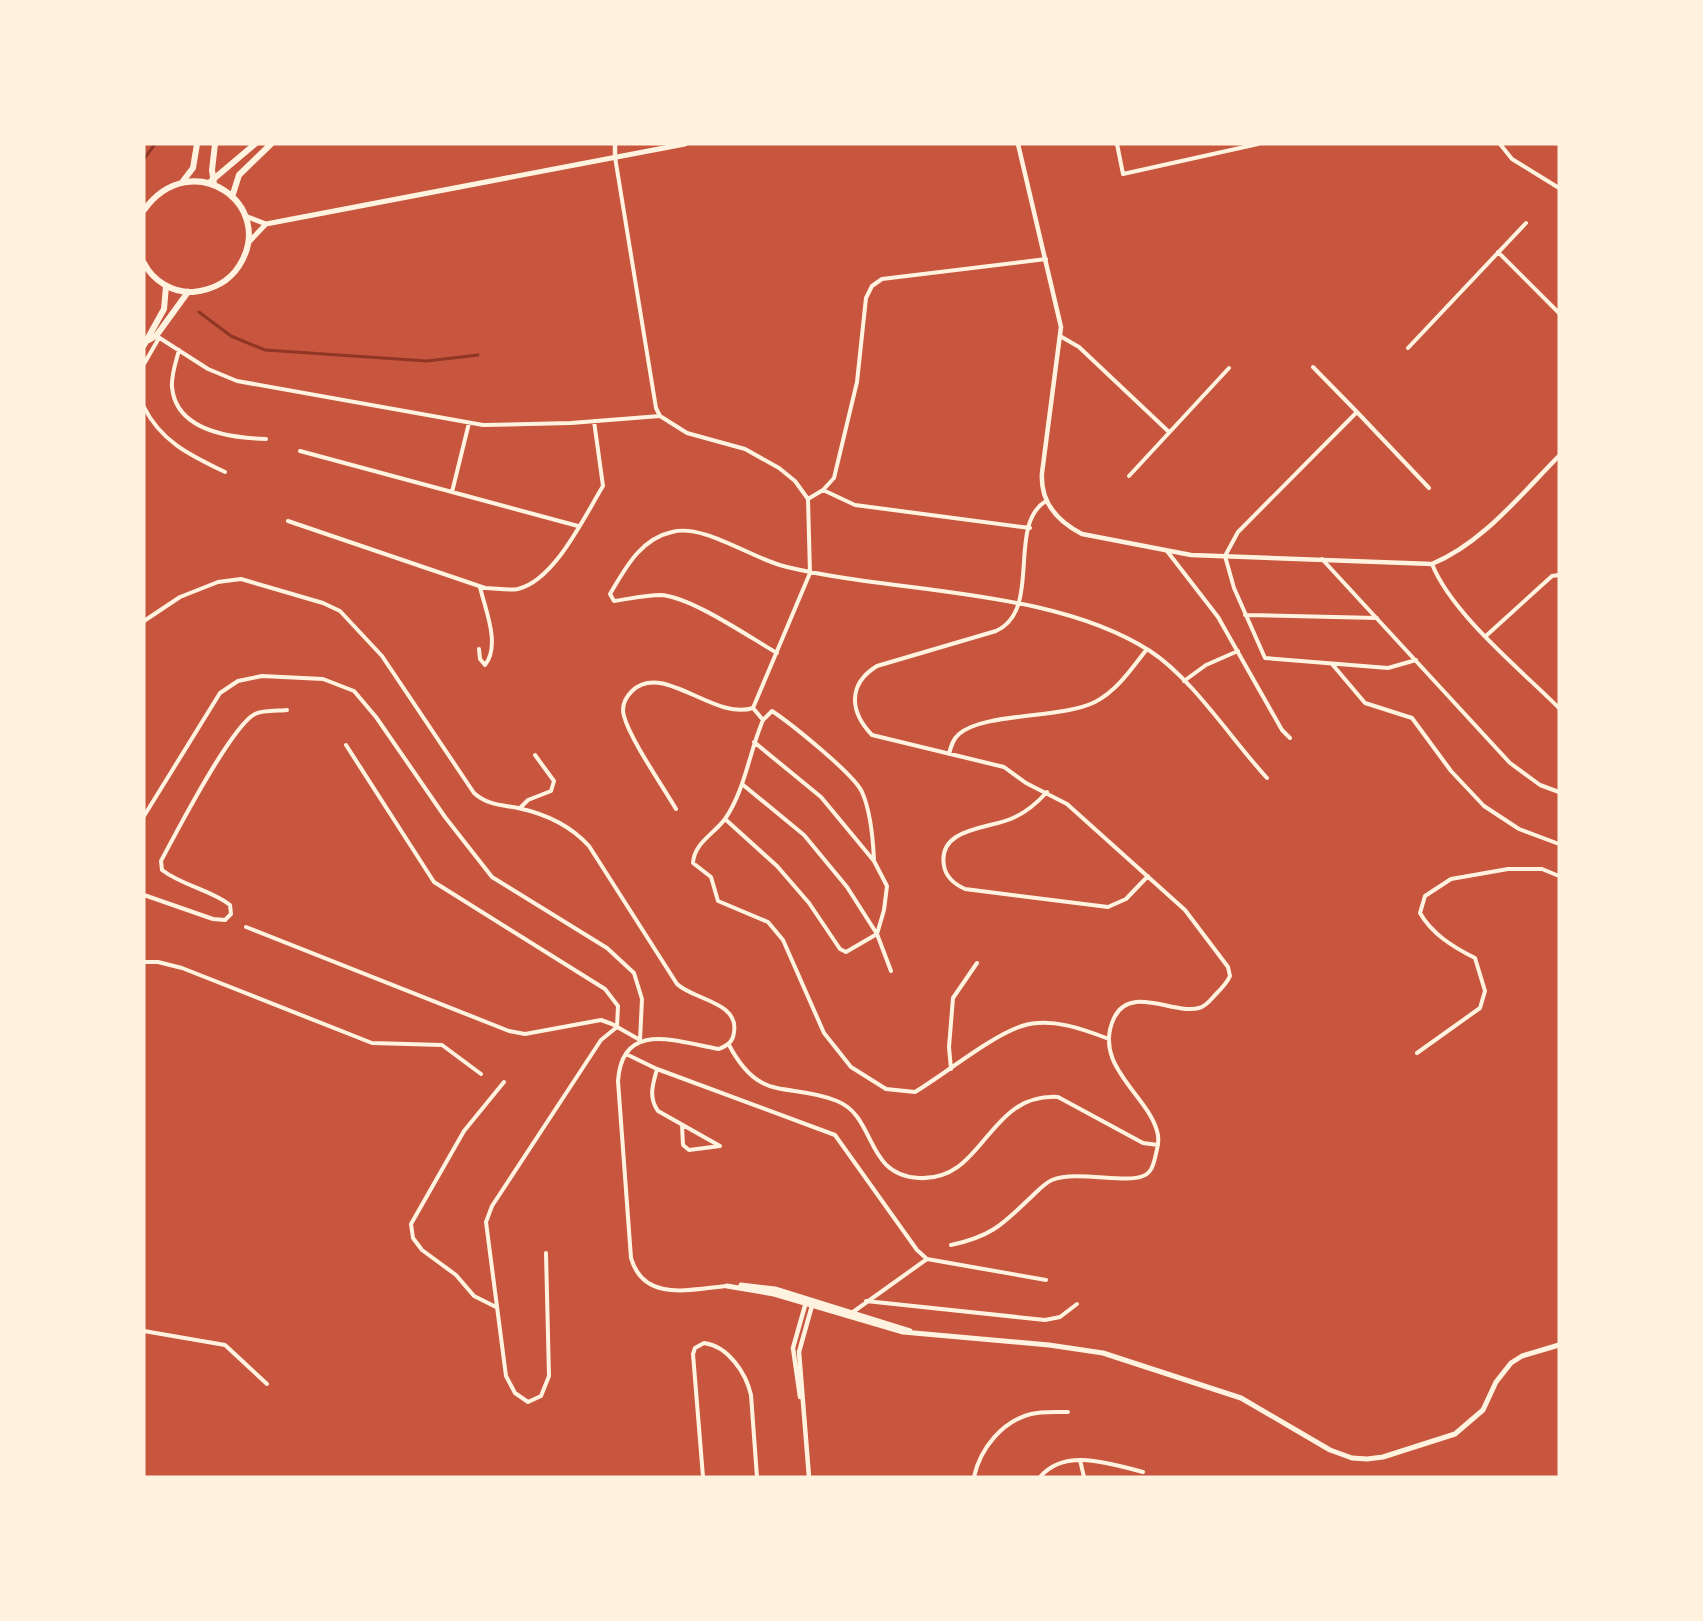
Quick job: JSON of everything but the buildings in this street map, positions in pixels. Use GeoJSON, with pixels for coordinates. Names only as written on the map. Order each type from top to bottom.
{"type":"FeatureCollection","features":[{"type":"Feature","properties":{"kind":"main road"},"geometry":{"type":"LineString","coordinates":[[183,182],[192,168],[197,144]]}},
{"type":"Feature","properties":{"kind":"main road"},"geometry":{"type":"LineString","coordinates":[[212,182],[215,144]]}},
{"type":"Feature","properties":{"kind":"main road"},"geometry":{"type":"LineString","coordinates":[[212,182],[255,144]]}},
{"type":"Feature","properties":{"kind":"main road"},"geometry":{"type":"LineString","coordinates":[[232,197],[239,175],[272,144]]}},
{"type":"Feature","properties":{"kind":"main road"},"geometry":{"type":"LineString","coordinates":[[245,216],[266,224],[685,144]]}},
{"type":"Feature","properties":{"kind":"main road"},"geometry":{"type":"LineString","coordinates":[[144,210],[166,187],[183,182],[212,182],[232,197],[245,216],[249,242],[244,259],[235,273],[222,284],[206,291],[188,292],[166,286],[145,267]]}},
{"type":"Feature","properties":{"kind":"main road"},"geometry":{"type":"LineString","coordinates":[[249,242],[266,224]]}},
{"type":"Feature","properties":{"kind":"main road"},"geometry":{"type":"LineString","coordinates":[[146,343],[164,309],[166,286]]}},
{"type":"Feature","properties":{"kind":"main road"},"geometry":{"type":"LineString","coordinates":[[146,343],[158,337],[188,292]]}},
{"type":"Feature","properties":{"kind":"main road"},"geometry":{"type":"LineString","coordinates":[[727,1286],[762,1286],[915,1334],[1049,1345],[1103,1353],[1241,1398],[1330,1450],[1352,1458],[1383,1457],[1455,1434],[1483,1410],[1496,1382],[1511,1363],[1522,1356],[1559,1345]]}},
{"type":"Feature","properties":{"kind":"main road"},"geometry":{"type":"LineString","coordinates":[[809,1302],[853,1312],[915,1334]]}},
{"type":"Feature","properties":{"kind":"street"},"geometry":{"type":"LineString","coordinates":[[615,144],[638,310],[656,408],[660,416],[687,433],[745,449],[795,481],[808,499],[810,573],[753,708],[743,711],[724,708],[660,681],[639,685],[625,698],[623,714],[630,730],[676,808]]}},
{"type":"Feature","properties":{"kind":"street"},"geometry":{"type":"LineString","coordinates":[[1018,144],[1060,319],[1060,336],[1042,473],[1046,501],[1060,521],[1082,534],[1191,555],[1432,564],[1444,559],[1486,529],[1559,456]]}},
{"type":"Feature","properties":{"kind":"street"},"geometry":{"type":"LineString","coordinates":[[1117,144],[1124,174],[1258,144]]}},
{"type":"Feature","properties":{"kind":"street"},"geometry":{"type":"LineString","coordinates":[[1500,144],[1512,159],[1559,188]]}},
{"type":"Feature","properties":{"kind":"street"},"geometry":{"type":"LineString","coordinates":[[1408,348],[1526,223]]}},
{"type":"Feature","properties":{"kind":"street"},"geometry":{"type":"LineString","coordinates":[[1498,252],[1559,314]]}},
{"type":"Feature","properties":{"kind":"street"},"geometry":{"type":"LineString","coordinates":[[808,499],[823,490],[834,478],[857,382],[866,298],[872,286],[882,279],[1046,259]]}},
{"type":"Feature","properties":{"kind":"street"},"geometry":{"type":"LineString","coordinates":[[150,332],[208,369],[237,381],[469,423],[483,425],[594,421],[660,416]]}},
{"type":"Feature","properties":{"kind":"street"},"geometry":{"type":"LineString","coordinates":[[1060,336],[1079,347],[1169,432]]}},
{"type":"Feature","properties":{"kind":"street"},"geometry":{"type":"LineString","coordinates":[[144,364],[158,337]]}},
{"type":"Feature","properties":{"kind":"street"},"geometry":{"type":"LineString","coordinates":[[179,350],[172,386],[177,405],[189,420],[222,434],[266,439]]}},
{"type":"Feature","properties":{"kind":"street"},"geometry":{"type":"LineString","coordinates":[[1313,367],[1429,488]]}},
{"type":"Feature","properties":{"kind":"street"},"geometry":{"type":"LineString","coordinates":[[1129,476],[1228,368]]}},
{"type":"Feature","properties":{"kind":"street"},"geometry":{"type":"LineString","coordinates":[[144,407],[166,438],[184,453],[225,472]]}},
{"type":"Feature","properties":{"kind":"street"},"geometry":{"type":"LineString","coordinates":[[1357,412],[1238,532],[1225,556],[1234,588],[1265,658],[1388,668],[1416,660]]}},
{"type":"Feature","properties":{"kind":"street"},"geometry":{"type":"LineString","coordinates":[[288,521],[480,586],[517,589],[536,580],[552,566],[603,486],[594,421]]}},
{"type":"Feature","properties":{"kind":"street"},"geometry":{"type":"LineString","coordinates":[[452,492],[469,423]]}},
{"type":"Feature","properties":{"kind":"street"},"geometry":{"type":"LineString","coordinates":[[300,451],[578,526]]}},
{"type":"Feature","properties":{"kind":"street"},"geometry":{"type":"LineString","coordinates":[[823,490],[855,505],[1030,528]]}},
{"type":"Feature","properties":{"kind":"street"},"geometry":{"type":"LineString","coordinates":[[951,1245],[978,1239],[1003,1224],[1054,1179],[1097,1175],[1137,1178],[1145,1175],[1153,1166],[1158,1145],[1158,1132],[1151,1118],[1131,1092],[1113,1059],[1109,1039],[1114,1017],[1125,1007],[1147,1002],[1198,1008],[1207,1004],[1229,979],[1228,967],[1185,909],[1067,804],[1026,783],[1004,767],[872,735],[862,725],[856,709],[855,690],[864,674],[878,666],[1002,628],[1013,618],[1018,605],[1030,528],[1035,511],[1046,501]]}},
{"type":"Feature","properties":{"kind":"street"},"geometry":{"type":"LineString","coordinates":[[777,653],[698,608],[676,599],[661,595],[614,601],[610,594],[631,559],[654,539],[672,531],[690,530],[772,564],[810,573],[1018,605],[1074,616],[1125,637],[1147,649],[1184,681],[1267,778]]}},
{"type":"Feature","properties":{"kind":"street"},"geometry":{"type":"LineString","coordinates":[[1167,551],[1218,617],[1282,730],[1290,738]]}},
{"type":"Feature","properties":{"kind":"street"},"geometry":{"type":"LineString","coordinates":[[1323,559],[1509,763],[1540,785],[1559,792]]}},
{"type":"Feature","properties":{"kind":"street"},"geometry":{"type":"LineString","coordinates":[[1432,564],[1440,584],[1486,635],[1558,706]]}},
{"type":"Feature","properties":{"kind":"street"},"geometry":{"type":"LineString","coordinates":[[1486,635],[1552,576],[1559,575]]}},
{"type":"Feature","properties":{"kind":"street"},"geometry":{"type":"LineString","coordinates":[[144,621],[180,597],[218,582],[241,579],[323,603],[340,611],[382,656],[474,793],[490,803],[520,808],[566,825],[589,846],[677,984],[690,994],[729,1012],[735,1028],[729,1045],[719,1049],[653,1038],[640,1040],[626,1054],[618,1081],[634,1266],[644,1281],[660,1290],[727,1286]]}},
{"type":"Feature","properties":{"kind":"street"},"geometry":{"type":"LineString","coordinates":[[479,649],[480,659],[485,665],[489,657],[492,638],[480,586]]}},
{"type":"Feature","properties":{"kind":"street"},"geometry":{"type":"LineString","coordinates":[[1245,615],[1377,618]]}},
{"type":"Feature","properties":{"kind":"street"},"geometry":{"type":"LineString","coordinates":[[949,754],[954,740],[966,730],[998,721],[1068,710],[1094,703],[1115,688],[1147,649]]}},
{"type":"Feature","properties":{"kind":"street"},"geometry":{"type":"LineString","coordinates":[[1184,681],[1206,664],[1238,651]]}},
{"type":"Feature","properties":{"kind":"street"},"geometry":{"type":"LineString","coordinates":[[1331,663],[1365,703],[1412,718],[1450,771],[1484,806],[1519,830],[1559,844]]}},
{"type":"Feature","properties":{"kind":"street"},"geometry":{"type":"LineString","coordinates":[[144,816],[220,693],[238,681],[262,676],[323,679],[354,691],[376,717],[445,817],[492,877],[607,948],[634,973],[641,990],[640,1040]]}},
{"type":"Feature","properties":{"kind":"street"},"geometry":{"type":"LineString","coordinates":[[753,708],[763,720]]}},
{"type":"Feature","properties":{"kind":"street"},"geometry":{"type":"LineString","coordinates":[[144,895],[213,919],[225,920],[231,914],[230,905],[221,898],[172,878],[162,870],[160,861],[226,747],[246,720],[257,713],[287,710]]}},
{"type":"Feature","properties":{"kind":"street"},"geometry":{"type":"LineString","coordinates":[[874,861],[872,833],[861,790],[791,724],[772,711],[763,720],[742,783],[725,819],[697,848],[693,863],[711,877],[718,901],[768,922],[783,940],[824,1033],[851,1067],[886,1089],[915,1092],[952,1070],[989,1043],[1023,1025],[1053,1023],[1077,1027],[1109,1039]]}},
{"type":"Feature","properties":{"kind":"street"},"geometry":{"type":"LineString","coordinates":[[725,819],[777,866],[803,896],[840,949],[846,952],[876,934],[884,910],[886,886],[874,861],[821,796],[754,742]]}},
{"type":"Feature","properties":{"kind":"street"},"geometry":{"type":"LineString","coordinates":[[346,745],[434,882],[610,993],[620,1013],[617,1027],[601,1040],[492,1206],[486,1222],[496,1306],[509,1385],[521,1400],[536,1401],[543,1394],[549,1376],[546,1253]]}},
{"type":"Feature","properties":{"kind":"street"},"geometry":{"type":"LineString","coordinates":[[520,808],[528,800],[551,791],[554,781],[535,755]]}},
{"type":"Feature","properties":{"kind":"street"},"geometry":{"type":"LineString","coordinates":[[742,783],[804,835],[847,887],[876,934],[891,970]]}},
{"type":"Feature","properties":{"kind":"street"},"geometry":{"type":"LineString","coordinates":[[1047,792],[1036,803],[1011,819],[953,838],[945,850],[943,863],[952,882],[964,889],[1108,907],[1126,899],[1148,876]]}},
{"type":"Feature","properties":{"kind":"street"},"geometry":{"type":"LineString","coordinates":[[1417,1053],[1480,1008],[1485,991],[1474,958],[1453,946],[1427,925],[1420,913],[1425,896],[1450,879],[1508,869],[1542,869],[1559,876]]}},
{"type":"Feature","properties":{"kind":"street"},"geometry":{"type":"LineString","coordinates":[[246,927],[517,1034],[594,1020],[607,1022],[640,1040]]}},
{"type":"Feature","properties":{"kind":"street"},"geometry":{"type":"LineString","coordinates":[[144,962],[158,962],[182,968],[372,1043],[442,1045],[481,1074]]}},
{"type":"Feature","properties":{"kind":"street"},"geometry":{"type":"LineString","coordinates":[[952,1070],[949,1047],[953,998],[977,963]]}},
{"type":"Feature","properties":{"kind":"street"},"geometry":{"type":"LineString","coordinates":[[729,1045],[747,1072],[760,1082],[784,1091],[831,1099],[848,1107],[860,1121],[881,1160],[889,1168],[909,1177],[933,1178],[958,1168],[1008,1113],[1031,1099],[1044,1096],[1058,1097],[1143,1143],[1158,1145]]}},
{"type":"Feature","properties":{"kind":"street"},"geometry":{"type":"LineString","coordinates":[[626,1054],[657,1069],[835,1135],[917,1250],[927,1259],[1046,1280]]}},
{"type":"Feature","properties":{"kind":"street"},"geometry":{"type":"LineString","coordinates":[[657,1069],[651,1090],[653,1104],[658,1111],[720,1146],[689,1150],[683,1145],[682,1125]]}},
{"type":"Feature","properties":{"kind":"street"},"geometry":{"type":"LineString","coordinates":[[496,1306],[474,1296],[456,1275],[422,1250],[413,1238],[411,1224],[464,1131],[504,1082]]}},
{"type":"Feature","properties":{"kind":"street"},"geometry":{"type":"LineString","coordinates":[[853,1312],[927,1259]]}},
{"type":"Feature","properties":{"kind":"street"},"geometry":{"type":"LineString","coordinates":[[866,1301],[1046,1320],[1060,1317],[1077,1304]]}},
{"type":"Feature","properties":{"kind":"street"},"geometry":{"type":"LineString","coordinates":[[808,1477],[801,1399],[797,1389],[793,1348],[809,1302]]}},
{"type":"Feature","properties":{"kind":"street"},"geometry":{"type":"LineString","coordinates":[[144,1331],[225,1345],[267,1384]]}},
{"type":"Feature","properties":{"kind":"street"},"geometry":{"type":"LineString","coordinates":[[703,1477],[693,1354],[698,1346],[707,1343],[724,1351],[741,1370],[748,1382],[752,1402],[757,1477]]}},
{"type":"Feature","properties":{"kind":"street"},"geometry":{"type":"LineString","coordinates":[[974,1477],[986,1449],[999,1431],[1031,1414],[1068,1412]]}},
{"type":"Feature","properties":{"kind":"street"},"geometry":{"type":"LineString","coordinates":[[1080,1460],[1084,1477]]}},
{"type":"Feature","properties":{"kind":"street"},"geometry":{"type":"LineString","coordinates":[[1040,1477],[1047,1469],[1058,1463],[1080,1460],[1108,1463],[1143,1472]]}},
{"type":"Feature","properties":{"kind":"waterway"},"geometry":{"type":"LineString","coordinates":[[144,159],[155,144]]}},
{"type":"Feature","properties":{"kind":"waterway"},"geometry":{"type":"LineString","coordinates":[[199,312],[231,336],[265,350],[427,361],[478,355]]}}]}
